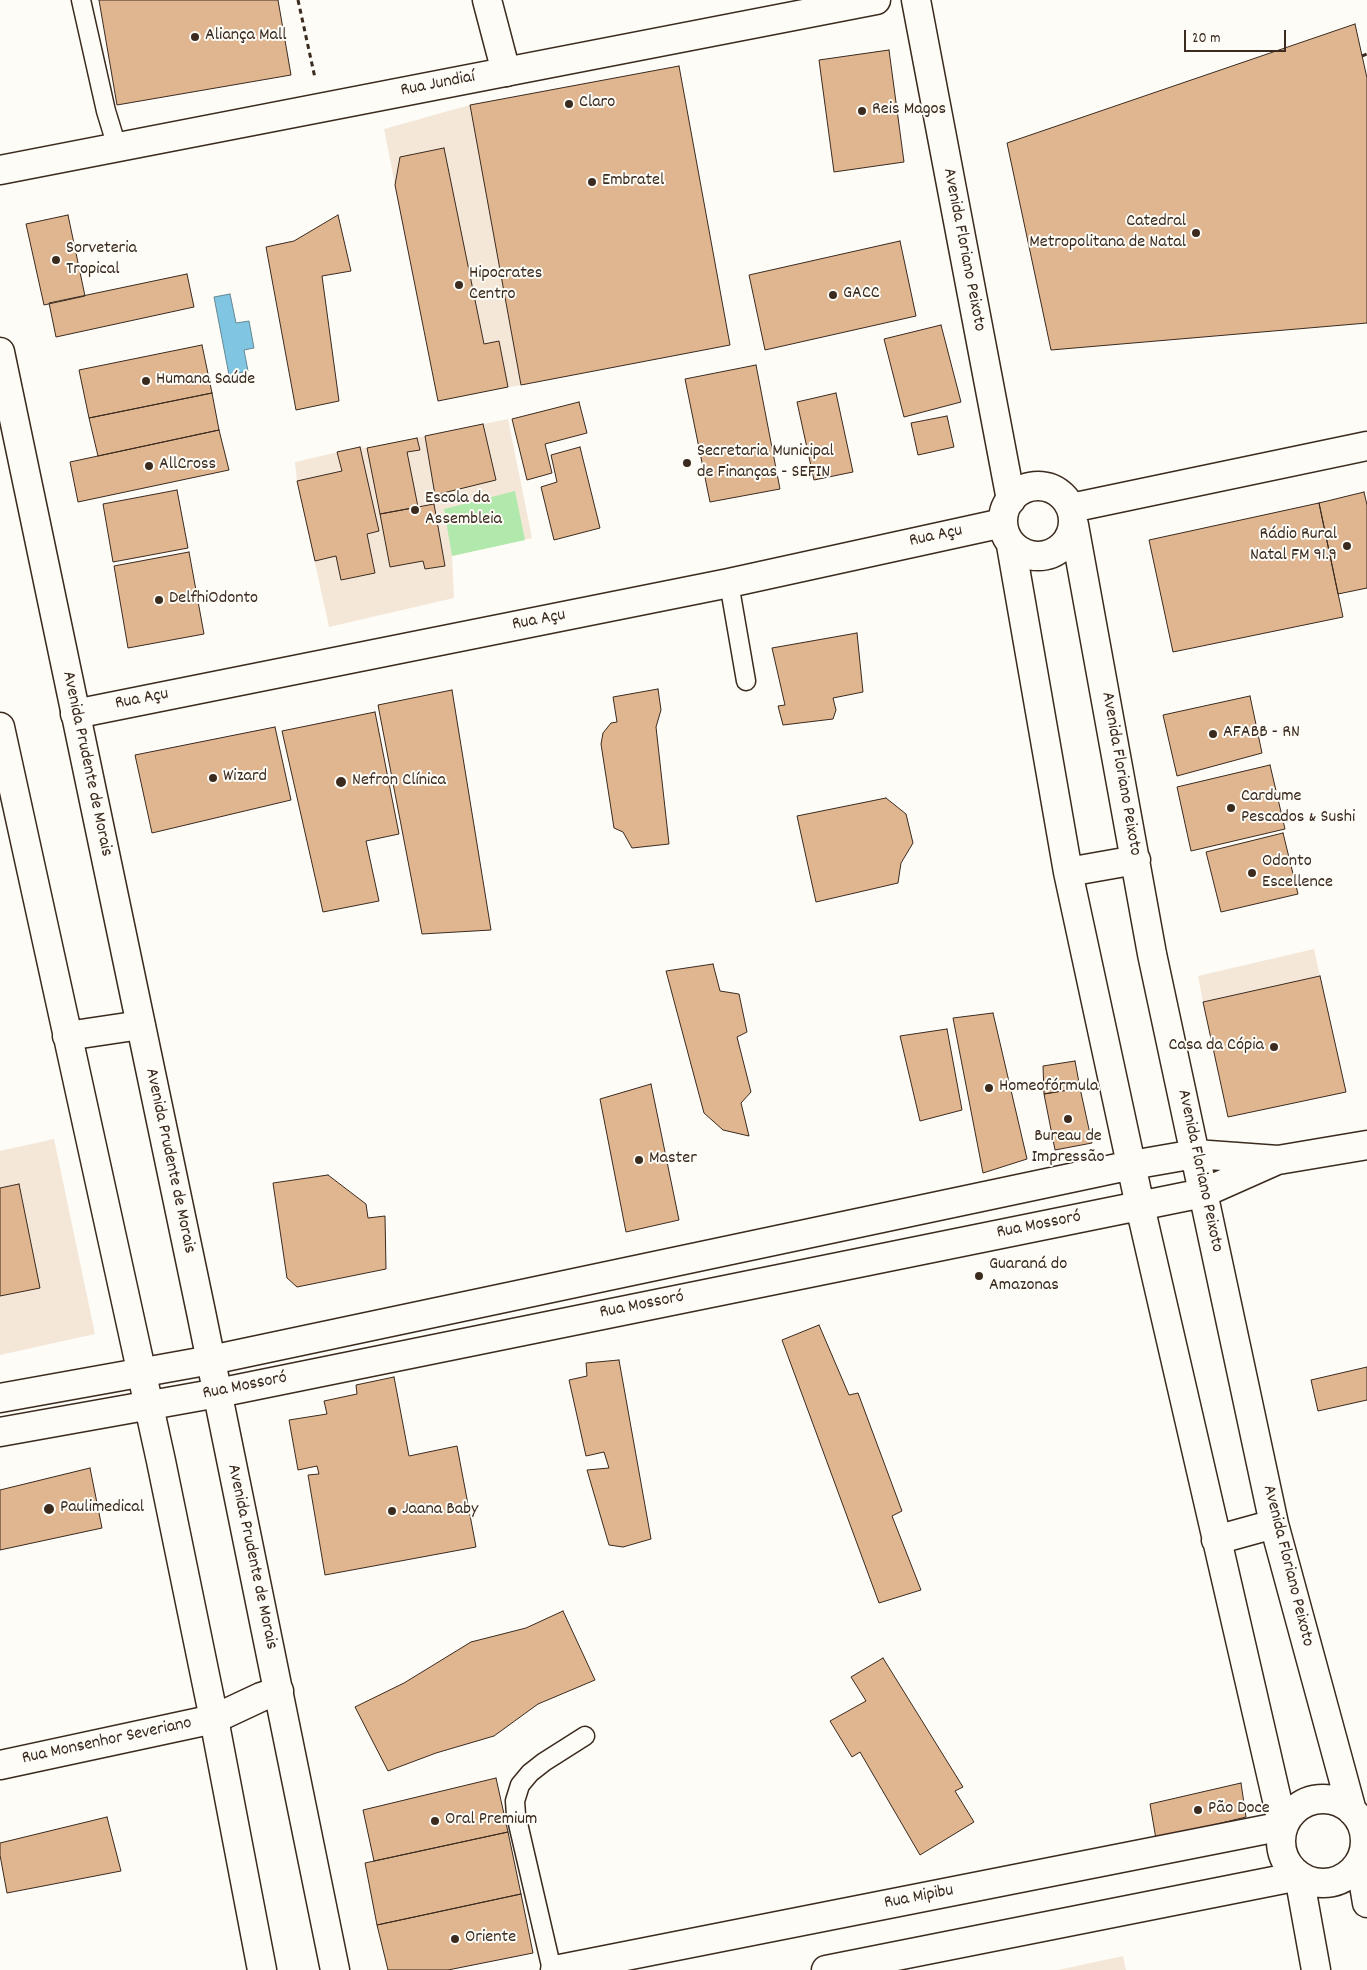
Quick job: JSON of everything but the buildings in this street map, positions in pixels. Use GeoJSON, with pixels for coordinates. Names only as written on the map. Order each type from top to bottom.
{"type":"FeatureCollection","features":[{"type":"Feature","properties":{"kind":"street"},"geometry":{"type":"LineString","coordinates":[[487,0],[506,72]]}},
{"type":"Feature","properties":{"kind":"street","name":"Rua Jundiaí"},"geometry":{"type":"LineString","coordinates":[[0,170],[876,0]]}},
{"type":"Feature","properties":{"kind":"street","name":"Avenida Floriano Peixoto"},"geometry":{"type":"LineString","coordinates":[[916,0],[1068,872],[1140,1206],[1283,1826]]}},
{"type":"Feature","properties":{"kind":"street","name":"Avenida Prudente de Morais"},"geometry":{"type":"LineString","coordinates":[[0,352],[218,1393],[335,1970]]}},
{"type":"Feature","properties":{"kind":"street"},"geometry":{"type":"LineString","coordinates":[[1072,516],[1367,446]]}},
{"type":"Feature","properties":{"kind":"street"},"geometry":{"type":"LineString","coordinates":[[1042,486],[1062,495],[1072,516],[1071,536],[1065,545],[1056,552],[1045,556],[1033,556],[1021,552],[1008,522],[1019,492],[1030,487],[1042,486]]}},
{"type":"Feature","properties":{"kind":"street","name":"Avenida Floriano Peixoto"},"geometry":{"type":"LineString","coordinates":[[1072,516],[1152,954],[1274,1524],[1360,1811]]}},
{"type":"Feature","properties":{"kind":"street","name":"Rua Açu"},"geometry":{"type":"LineString","coordinates":[[75,714],[729,583],[1008,522]]}},
{"type":"Feature","properties":{"kind":"street"},"geometry":{"type":"LineString","coordinates":[[0,730],[148,1404],[214,1719],[262,1970]]}},
{"type":"Feature","properties":{"kind":"street"},"geometry":{"type":"LineString","coordinates":[[1068,872],[1136,860]]}},
{"type":"Feature","properties":{"kind":"street"},"geometry":{"type":"LineString","coordinates":[[67,1036],[141,1025]]}},
{"type":"Feature","properties":{"kind":"street","name":"Rua Mossoró"},"geometry":{"type":"LineString","coordinates":[[0,1398],[211,1360],[1132,1165],[1195,1154],[1278,1160],[1367,1145]]}},
{"type":"Feature","properties":{"kind":"street","name":"Rua Mossoró"},"geometry":{"type":"LineString","coordinates":[[0,1432],[218,1393],[1203,1193],[1278,1160]]}},
{"type":"Feature","properties":{"kind":"street"},"geometry":{"type":"LineString","coordinates":[[1216,1540],[1274,1524]]}},
{"type":"Feature","properties":{"kind":"street","name":"Rua Monsenhor Severiano"},"geometry":{"type":"LineString","coordinates":[[0,1765],[214,1719],[261,1697],[279,1691]]}},
{"type":"Feature","properties":{"kind":"street"},"geometry":{"type":"LineString","coordinates":[[1363,1860],[1351,1872],[1339,1879],[1326,1883],[1312,1882],[1299,1876],[1289,1866],[1282,1854],[1280,1840],[1283,1826],[1290,1814],[1300,1805],[1314,1799],[1341,1802],[1360,1811],[1360,1822],[1364,1834],[1363,1860],[1367,1903]]}},
{"type":"Feature","properties":{"kind":"street","name":"Rua Mipibu"},"geometry":{"type":"LineString","coordinates":[[554,1970],[1283,1826]]}},
{"type":"Feature","properties":{"kind":"street"},"geometry":{"type":"LineString","coordinates":[[826,1970],[1299,1876]]}},
{"type":"Feature","properties":{"kind":"street"},"geometry":{"type":"LineString","coordinates":[[1299,1876],[1316,1970]]}},
{"type":"Feature","properties":{"kind":"lane"},"geometry":{"type":"LineString","coordinates":[[81,0],[106,111],[117,147]]}},
{"type":"Feature","properties":{"kind":"lane"},"geometry":{"type":"LineString","coordinates":[[729,583],[746,681]]}},
{"type":"Feature","properties":{"kind":"lane"},"geometry":{"type":"LineString","coordinates":[[554,1970],[516,1815],[515,1801],[520,1786],[530,1773],[585,1736]]}},
{"type":"Feature","properties":{"kind":"path"},"geometry":{"type":"LineString","coordinates":[[298,0],[314,70]]}},
{"type":"Feature","properties":{"kind":"path"},"geometry":{"type":"LineString","coordinates":[[1362,56],[1367,54]]}},
{"type":"Feature","properties":{"kind":"shaded area","name":"Hipocrates Centro"},"geometry":{"type":"Polygon","coordinates":[[[470,105],[521,385],[438,401],[384,129],[470,105]]]}},
{"type":"Feature","properties":{"kind":"shaded area","name":"Escola da Assembleia"},"geometry":{"type":"Polygon","coordinates":[[[508,419],[532,538],[452,556],[454,598],[329,627],[297,481],[295,462],[360,447],[367,448],[508,419]]]}},
{"type":"Feature","properties":{"kind":"shaded area"},"geometry":{"type":"Polygon","coordinates":[[[1314,949],[1320,976],[1203,1002],[1198,976],[1314,949]]]}},
{"type":"Feature","properties":{"kind":"shaded area"},"geometry":{"type":"Polygon","coordinates":[[[54,1139],[95,1334],[0,1355],[0,1151],[54,1139]]]}},
{"type":"Feature","properties":{"kind":"shaded area"},"geometry":{"type":"Polygon","coordinates":[[[1123,1956],[1126,1970],[1058,1970],[1123,1956]]]}},
{"type":"Feature","properties":{"kind":"green space"},"geometry":{"type":"Polygon","coordinates":[[[515,491],[525,540],[452,556],[444,509],[515,491]]]}},
{"type":"Feature","properties":{"kind":"water"},"geometry":{"type":"Polygon","coordinates":[[[230,294],[236,323],[249,321],[254,348],[244,350],[248,371],[229,375],[214,297],[230,294]]]}},
{"type":"Feature","properties":{"kind":"place","name":"Aliança Mall"},"geometry":{"type":"Point","coordinates":[195,37]}},
{"type":"Feature","properties":{"kind":"place","name":"Claro"},"geometry":{"type":"Point","coordinates":[569,104]}},
{"type":"Feature","properties":{"kind":"place","name":"Reis Magos"},"geometry":{"type":"Point","coordinates":[862,111]}},
{"type":"Feature","properties":{"kind":"place","name":"Embratel"},"geometry":{"type":"Point","coordinates":[592,182]}},
{"type":"Feature","properties":{"kind":"place","name":"Catedral Metropolitana de Natal"},"geometry":{"type":"Point","coordinates":[1196,233]}},
{"type":"Feature","properties":{"kind":"place","name":"Sorveteria Tropical"},"geometry":{"type":"Point","coordinates":[56,260]}},
{"type":"Feature","properties":{"kind":"place","name":"Hipocrates Centro"},"geometry":{"type":"Point","coordinates":[459,285]}},
{"type":"Feature","properties":{"kind":"place","name":"GACC"},"geometry":{"type":"Point","coordinates":[833,295]}},
{"type":"Feature","properties":{"kind":"place","name":"Humana Saúde"},"geometry":{"type":"Point","coordinates":[146,381]}},
{"type":"Feature","properties":{"kind":"place","name":"Secretaria Municipal de Finanças - SEFIN"},"geometry":{"type":"Point","coordinates":[687,463]}},
{"type":"Feature","properties":{"kind":"place","name":"AllCross"},"geometry":{"type":"Point","coordinates":[149,466]}},
{"type":"Feature","properties":{"kind":"place","name":"Escola da Assembleia"},"geometry":{"type":"Point","coordinates":[415,510]}},
{"type":"Feature","properties":{"kind":"place","name":"Rádio Rural Natal FM 91.9"},"geometry":{"type":"Point","coordinates":[1347,546]}},
{"type":"Feature","properties":{"kind":"place","name":"DelfhiOdonto"},"geometry":{"type":"Point","coordinates":[159,600]}},
{"type":"Feature","properties":{"kind":"place","name":"AFABB - RN"},"geometry":{"type":"Point","coordinates":[1213,734]}},
{"type":"Feature","properties":{"kind":"place","name":"Wizard"},"geometry":{"type":"Point","coordinates":[213,778]}},
{"type":"Feature","properties":{"kind":"place","name":"Nefron Clínica"},"geometry":{"type":"Point","coordinates":[341,782]}},
{"type":"Feature","properties":{"kind":"place","name":"Cardume Pescados & Sushi"},"geometry":{"type":"Point","coordinates":[1231,808]}},
{"type":"Feature","properties":{"kind":"place","name":"Odonto Escellence"},"geometry":{"type":"Point","coordinates":[1252,873]}},
{"type":"Feature","properties":{"kind":"place","name":"Casa da Cópia"},"geometry":{"type":"Point","coordinates":[1274,1047]}},
{"type":"Feature","properties":{"kind":"place","name":"Homeofórmula"},"geometry":{"type":"Point","coordinates":[989,1088]}},
{"type":"Feature","properties":{"kind":"place","name":"Bureau de Impressão"},"geometry":{"type":"Point","coordinates":[1068,1119]}},
{"type":"Feature","properties":{"kind":"place","name":"Master"},"geometry":{"type":"Point","coordinates":[639,1160]}},
{"type":"Feature","properties":{"kind":"place","name":"Guaraná do Amazonas"},"geometry":{"type":"Point","coordinates":[979,1276]}},
{"type":"Feature","properties":{"kind":"place","name":"Paulimedical"},"geometry":{"type":"Point","coordinates":[49,1509]}},
{"type":"Feature","properties":{"kind":"place","name":"Jaana Baby"},"geometry":{"type":"Point","coordinates":[392,1511]}},
{"type":"Feature","properties":{"kind":"place","name":"Pão Doce"},"geometry":{"type":"Point","coordinates":[1198,1810]}},
{"type":"Feature","properties":{"kind":"place","name":"Oral Premium"},"geometry":{"type":"Point","coordinates":[435,1821]}},
{"type":"Feature","properties":{"kind":"place","name":"Oriente"},"geometry":{"type":"Point","coordinates":[455,1939]}}]}
